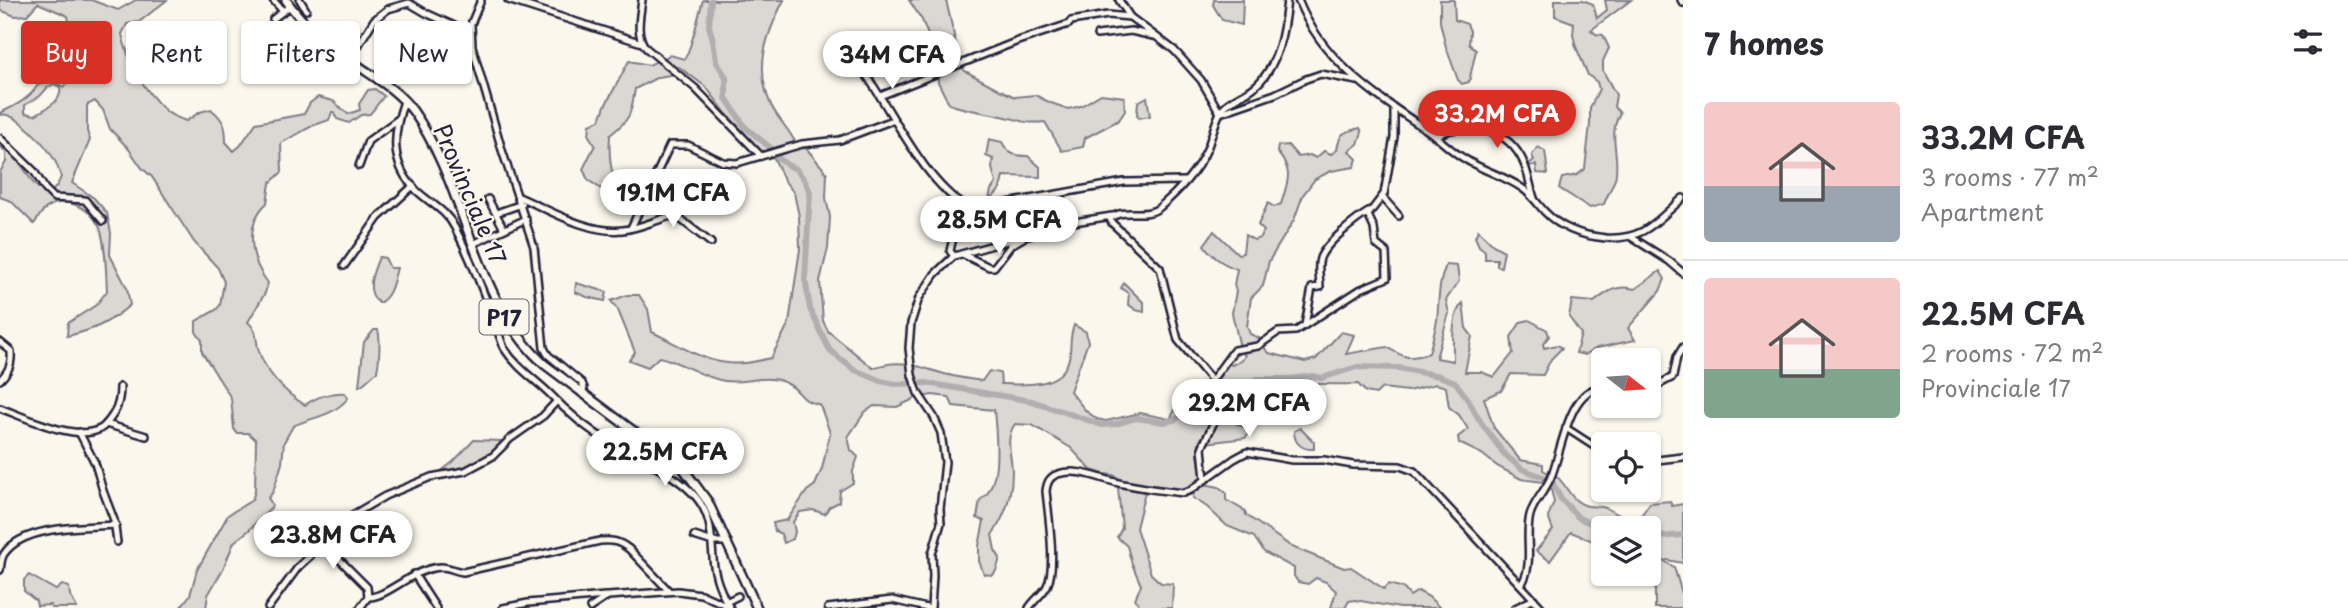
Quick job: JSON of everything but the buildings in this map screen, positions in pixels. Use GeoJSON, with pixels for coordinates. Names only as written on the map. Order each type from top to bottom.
{"type":"FeatureCollection","features":[{"type":"Feature","properties":{"kind":"main road","name":"Provinciale 17"},"geometry":{"type":"LineString","coordinates":[[286,6],[302,21]]}},
{"type":"Feature","properties":{"kind":"main road","name":"Provinciale 17"},"geometry":{"type":"LineString","coordinates":[[360,67],[382,81],[404,101],[430,142],[510,327],[536,357],[683,468],[703,494],[728,542],[743,594],[757,608]]}},
{"type":"Feature","properties":{"kind":"street"},"geometry":{"type":"LineString","coordinates":[[273,0],[286,6],[273,19]]}},
{"type":"Feature","properties":{"kind":"street"},"geometry":{"type":"LineString","coordinates":[[300,0],[306,10]]}},
{"type":"Feature","properties":{"kind":"street"},"geometry":{"type":"LineString","coordinates":[[472,22],[481,0]]}},
{"type":"Feature","properties":{"kind":"street"},"geometry":{"type":"LineString","coordinates":[[508,0],[642,43]]}},
{"type":"Feature","properties":{"kind":"street"},"geometry":{"type":"LineString","coordinates":[[642,0],[639,30],[642,43],[695,88],[761,156]]}},
{"type":"Feature","properties":{"kind":"street"},"geometry":{"type":"LineString","coordinates":[[1119,0],[1130,17],[1174,50],[1200,80],[1220,113]]}},
{"type":"Feature","properties":{"kind":"street"},"geometry":{"type":"LineString","coordinates":[[828,608],[882,600],[929,608],[933,576],[932,554],[941,523],[945,461],[941,433],[918,393],[912,376],[912,314],[923,290],[954,256],[1074,222],[1118,214],[1154,212],[1185,181],[1203,156],[1220,113],[1226,105],[1256,86],[1265,76],[1281,42],[1287,0]]}},
{"type":"Feature","properties":{"kind":"street"},"geometry":{"type":"LineString","coordinates":[[1298,0],[1329,54],[1359,81],[1464,159],[1518,185],[1550,217],[1569,230],[1606,238],[1631,237],[1652,227],[1683,198]]}},
{"type":"Feature","properties":{"kind":"street"},"geometry":{"type":"LineString","coordinates":[[360,43],[374,20],[388,9],[408,2],[443,21]]}},
{"type":"Feature","properties":{"kind":"street"},"geometry":{"type":"LineString","coordinates":[[880,96],[1071,21],[1108,15],[1130,17]]}},
{"type":"Feature","properties":{"kind":"street"},"geometry":{"type":"LineString","coordinates":[[1097,35],[1131,31],[1157,37]]}},
{"type":"Feature","properties":{"kind":"street"},"geometry":{"type":"LineString","coordinates":[[472,40],[502,150],[526,219],[536,258],[544,348],[548,355],[582,383],[582,394]]}},
{"type":"Feature","properties":{"kind":"street"},"geometry":{"type":"LineString","coordinates":[[1220,113],[1321,74],[1359,81]]}},
{"type":"Feature","properties":{"kind":"street"},"geometry":{"type":"LineString","coordinates":[[867,76],[918,156],[948,193],[967,208],[1124,182],[1185,181]]}},
{"type":"Feature","properties":{"kind":"street"},"geometry":{"type":"LineString","coordinates":[[404,101],[397,120],[394,145],[400,166],[412,186],[440,207],[455,226],[504,348],[516,365],[556,402],[609,442],[657,466],[694,495],[706,513],[713,542],[714,568],[729,606]]}},
{"type":"Feature","properties":{"kind":"street"},"geometry":{"type":"LineString","coordinates":[[1306,325],[1307,305],[1312,288],[1320,287],[1319,264],[1322,255],[1341,234],[1383,198],[1394,137],[1394,109]]}},
{"type":"Feature","properties":{"kind":"street"},"geometry":{"type":"LineString","coordinates":[[359,166],[368,141],[397,120]]}},
{"type":"Feature","properties":{"kind":"street"},"geometry":{"type":"LineString","coordinates":[[631,228],[670,145],[688,145],[728,163],[802,144],[840,140],[893,120]]}},
{"type":"Feature","properties":{"kind":"street"},"geometry":{"type":"LineString","coordinates":[[1435,136],[1449,130],[1473,128],[1490,131],[1504,139],[1521,158],[1534,199]]}},
{"type":"Feature","properties":{"kind":"street"},"geometry":{"type":"LineString","coordinates":[[0,138],[34,171],[49,194],[54,198],[85,200],[103,221]]}},
{"type":"Feature","properties":{"kind":"street"},"geometry":{"type":"LineString","coordinates":[[344,266],[378,218],[412,186]]}},
{"type":"Feature","properties":{"kind":"street"},"geometry":{"type":"LineString","coordinates":[[1383,198],[1399,216]]}},
{"type":"Feature","properties":{"kind":"street"},"geometry":{"type":"LineString","coordinates":[[488,199],[504,229]]}},
{"type":"Feature","properties":{"kind":"street"},"geometry":{"type":"LineString","coordinates":[[496,214],[520,201],[604,229],[631,228],[675,215],[711,243]]}},
{"type":"Feature","properties":{"kind":"street"},"geometry":{"type":"LineString","coordinates":[[954,256],[950,251],[953,233],[967,208]]}},
{"type":"Feature","properties":{"kind":"street"},"geometry":{"type":"LineString","coordinates":[[1212,380],[1234,350],[1258,346],[1275,334],[1296,331],[1361,289],[1383,282],[1387,278],[1385,252],[1376,244],[1374,228],[1368,215],[1370,211]]}},
{"type":"Feature","properties":{"kind":"street"},"geometry":{"type":"LineString","coordinates":[[1112,216],[1112,223],[1160,268],[1178,340],[1219,389],[1220,402],[1216,418],[1202,445],[1205,479]]}},
{"type":"Feature","properties":{"kind":"street"},"geometry":{"type":"LineString","coordinates":[[473,244],[526,219]]}},
{"type":"Feature","properties":{"kind":"street"},"geometry":{"type":"LineString","coordinates":[[962,254],[994,267],[1011,245],[1029,234]]}},
{"type":"Feature","properties":{"kind":"street"},"geometry":{"type":"LineString","coordinates":[[1631,237],[1683,273]]}},
{"type":"Feature","properties":{"kind":"street"},"geometry":{"type":"LineString","coordinates":[[0,342],[11,351],[9,371],[0,380]]}},
{"type":"Feature","properties":{"kind":"street"},"geometry":{"type":"LineString","coordinates":[[1661,385],[1674,375],[1676,360],[1683,347]]}},
{"type":"Feature","properties":{"kind":"street"},"geometry":{"type":"LineString","coordinates":[[0,408],[62,429],[79,432],[100,429],[118,406],[120,387]]}},
{"type":"Feature","properties":{"kind":"street"},"geometry":{"type":"LineString","coordinates":[[1521,584],[1527,573],[1530,516],[1550,479],[1574,410],[1591,390]]}},
{"type":"Feature","properties":{"kind":"street"},"geometry":{"type":"LineString","coordinates":[[268,608],[332,527],[386,496],[431,477],[465,471],[493,456],[510,439],[543,416],[556,402]]}},
{"type":"Feature","properties":{"kind":"street"},"geometry":{"type":"LineString","coordinates":[[106,424],[146,436]]}},
{"type":"Feature","properties":{"kind":"street"},"geometry":{"type":"LineString","coordinates":[[1566,428],[1591,444]]}},
{"type":"Feature","properties":{"kind":"street"},"geometry":{"type":"LineString","coordinates":[[79,432],[95,463],[116,525],[117,542]]}},
{"type":"Feature","properties":{"kind":"street"},"geometry":{"type":"LineString","coordinates":[[1029,608],[1046,589],[1049,579],[1051,547],[1046,491],[1048,481],[1052,477],[1066,472],[1075,473],[1121,484],[1183,493],[1247,453],[1292,460],[1324,460],[1343,464],[1410,468],[1423,477],[1542,608]]}},
{"type":"Feature","properties":{"kind":"street"},"geometry":{"type":"LineString","coordinates":[[1661,460],[1683,457]]}},
{"type":"Feature","properties":{"kind":"street"},"geometry":{"type":"LineString","coordinates":[[0,570],[3,554],[22,538],[54,530],[116,525]]}},
{"type":"Feature","properties":{"kind":"street"},"geometry":{"type":"LineString","coordinates":[[694,536],[713,542],[728,542]]}},
{"type":"Feature","properties":{"kind":"street"},"geometry":{"type":"LineString","coordinates":[[320,540],[367,587],[368,597],[360,608]]}},
{"type":"Feature","properties":{"kind":"street"},"geometry":{"type":"LineString","coordinates":[[368,597],[377,596],[414,574],[444,566],[463,572],[588,543],[612,540],[629,549],[668,591]]}},
{"type":"Feature","properties":{"kind":"street"},"geometry":{"type":"LineString","coordinates":[[414,574],[436,608]]}},
{"type":"Feature","properties":{"kind":"street"},"geometry":{"type":"LineString","coordinates":[[503,608],[540,601],[668,591],[701,594],[729,606]]}},
{"type":"Feature","properties":{"kind":"street"},"geometry":{"type":"LineString","coordinates":[[729,606],[743,594]]}},
{"type":"Feature","properties":{"kind":"street"},"geometry":{"type":"LineString","coordinates":[[590,608],[608,596]]}},
{"type":"Feature","properties":{"kind":"street"},"geometry":{"type":"LineString","coordinates":[[1515,608],[1534,599]]}},
{"type":"Feature","properties":{"kind":"street"},"geometry":{"type":"LineString","coordinates":[[880,608],[882,600]]}},
{"type":"Feature","properties":{"kind":"shaded area"},"geometry":{"type":"Polygon","coordinates":[[[0,0],[91,0],[118,10],[136,0],[167,0],[140,21],[126,21],[122,34],[126,48],[126,84],[143,84],[170,114],[186,121],[211,109],[225,127],[226,142],[234,151],[256,123],[304,114],[310,103],[318,97],[333,101],[348,114],[360,110],[359,104],[368,90],[375,89],[384,96],[370,114],[361,115],[349,123],[337,119],[332,112],[329,120],[281,143],[282,172],[270,183],[267,203],[252,231],[257,264],[268,283],[248,322],[255,331],[265,365],[276,381],[297,400],[305,405],[324,396],[340,393],[345,393],[348,398],[336,409],[293,426],[284,442],[282,463],[273,492],[268,498],[272,504],[271,508],[234,542],[208,595],[206,608],[180,608],[190,595],[197,570],[228,515],[252,500],[255,491],[256,440],[248,433],[237,433],[234,429],[231,398],[202,352],[202,340],[196,332],[196,321],[220,305],[224,282],[218,268],[194,242],[152,177],[110,129],[103,110],[95,101],[87,105],[87,131],[90,140],[72,183],[94,198],[107,213],[111,233],[110,255],[127,288],[130,305],[101,325],[67,336],[68,323],[96,305],[107,291],[101,232],[95,219],[74,204],[51,205],[34,224],[11,201],[0,197],[0,172],[6,162],[6,152],[0,146],[0,138],[40,189],[49,194],[61,177],[46,147],[14,118],[0,113],[26,98],[38,85],[42,84],[54,84],[59,84],[64,87],[65,84],[112,84],[112,21],[69,21],[68,16],[38,3],[27,15],[15,16],[0,10],[0,0]],[[54,84],[48,87],[40,96],[25,105],[25,113],[35,115],[53,104],[59,97],[60,87],[54,84]]]}},
{"type":"Feature","properties":{"kind":"shaded area"},"geometry":{"type":"Polygon","coordinates":[[[703,0],[784,0],[767,39],[763,78],[771,105],[795,142],[762,152],[706,87],[679,67],[670,75],[658,77],[635,89],[629,115],[610,135],[610,161],[619,191],[619,201],[588,180],[583,169],[595,145],[589,136],[590,124],[600,120],[629,61],[649,65],[670,55],[684,59],[703,0]]]}},
{"type":"Feature","properties":{"kind":"shaded area"},"geometry":{"type":"Polygon","coordinates":[[[909,0],[946,0],[959,63],[965,71],[1000,90],[1015,97],[1035,95],[1068,109],[1081,106],[1101,94],[1124,97],[1125,111],[1119,120],[1085,138],[1083,147],[1062,151],[1045,122],[1025,122],[949,104],[938,82],[935,52],[922,20],[909,0]]]}},
{"type":"Feature","properties":{"kind":"shaded area"},"geometry":{"type":"Polygon","coordinates":[[[1214,0],[1243,0],[1242,25],[1222,20],[1213,5],[1214,0]]]}},
{"type":"Feature","properties":{"kind":"shaded area"},"geometry":{"type":"Polygon","coordinates":[[[1440,0],[1454,0],[1455,20],[1467,24],[1470,31],[1469,44],[1476,50],[1469,82],[1462,84],[1458,80],[1446,47],[1440,22],[1440,0]]]}},
{"type":"Feature","properties":{"kind":"shaded area"},"geometry":{"type":"Polygon","coordinates":[[[1555,0],[1583,0],[1593,4],[1597,18],[1607,10],[1605,0],[1631,0],[1591,30],[1603,35],[1609,48],[1603,61],[1603,71],[1616,95],[1614,107],[1620,113],[1614,138],[1615,179],[1604,204],[1590,208],[1559,188],[1562,178],[1577,175],[1585,169],[1590,108],[1599,89],[1597,82],[1588,75],[1576,47],[1574,23],[1555,16],[1555,0]]]}},
{"type":"Feature","properties":{"kind":"shaded area"},"geometry":{"type":"Polygon","coordinates":[[[1147,97],[1150,116],[1139,118],[1138,102],[1147,97]]]}},
{"type":"Feature","properties":{"kind":"shaded area"},"geometry":{"type":"Polygon","coordinates":[[[1506,105],[1522,113],[1521,118],[1525,124],[1534,129],[1518,126],[1514,119],[1508,122],[1500,118],[1506,105]]]}},
{"type":"Feature","properties":{"kind":"shaded area"},"geometry":{"type":"Polygon","coordinates":[[[1360,128],[1362,132],[1358,144],[1349,151],[1357,159],[1354,167],[1331,171],[1315,179],[1303,195],[1294,220],[1269,261],[1263,286],[1251,298],[1247,326],[1250,334],[1261,339],[1260,343],[1269,353],[1305,362],[1316,359],[1341,332],[1354,335],[1346,354],[1387,347],[1407,357],[1429,353],[1437,320],[1443,272],[1446,265],[1457,266],[1459,281],[1446,300],[1449,313],[1436,358],[1453,361],[1456,314],[1463,303],[1466,328],[1472,336],[1465,372],[1481,372],[1494,377],[1513,353],[1511,337],[1521,322],[1529,320],[1547,330],[1549,336],[1543,344],[1544,348],[1557,345],[1562,348],[1551,359],[1543,375],[1511,374],[1501,391],[1484,398],[1494,428],[1520,460],[1543,464],[1543,470],[1550,474],[1543,482],[1521,479],[1459,443],[1458,437],[1468,429],[1459,415],[1449,407],[1446,387],[1436,384],[1408,391],[1382,388],[1376,394],[1366,392],[1358,384],[1306,384],[1264,388],[1247,393],[1234,402],[1226,414],[1229,420],[1248,429],[1249,434],[1245,438],[1205,443],[1223,402],[1221,387],[1215,377],[1228,363],[1232,365],[1245,355],[1241,352],[1237,355],[1235,349],[1239,343],[1232,313],[1237,269],[1219,260],[1204,245],[1214,231],[1238,254],[1243,253],[1245,235],[1254,240],[1260,238],[1264,231],[1258,225],[1268,203],[1274,207],[1281,204],[1287,182],[1288,171],[1277,152],[1278,146],[1288,145],[1298,157],[1310,155],[1316,158],[1324,151],[1331,154],[1337,150],[1343,134],[1360,128]]]}},
{"type":"Feature","properties":{"kind":"shaded area"},"geometry":{"type":"Polygon","coordinates":[[[989,139],[1002,142],[1012,154],[1028,156],[1040,167],[1040,177],[1003,176],[996,194],[989,199],[996,183],[992,168],[993,159],[986,156],[989,139]]]}},
{"type":"Feature","properties":{"kind":"shaded area"},"geometry":{"type":"Polygon","coordinates":[[[1538,147],[1545,151],[1548,174],[1537,173],[1536,165],[1526,166],[1534,160],[1532,155],[1538,147]]]}},
{"type":"Feature","properties":{"kind":"shaded area"},"geometry":{"type":"Polygon","coordinates":[[[806,148],[827,173],[826,198],[830,217],[828,248],[820,281],[823,321],[828,331],[873,368],[893,363],[903,364],[982,381],[989,371],[1000,373],[1001,384],[1034,384],[1054,378],[1062,372],[1067,364],[1074,325],[1086,332],[1088,342],[1070,391],[1086,411],[1097,419],[1106,421],[1140,413],[1170,419],[1175,410],[1203,396],[1202,390],[1209,382],[1218,389],[1216,415],[1199,442],[1201,478],[1179,490],[1126,482],[1113,475],[1091,470],[1071,448],[1032,425],[1015,424],[1009,441],[1012,481],[1009,497],[1001,521],[992,535],[1000,558],[992,575],[984,574],[979,561],[979,546],[984,521],[977,518],[980,500],[992,484],[995,472],[997,446],[994,410],[953,406],[949,397],[932,395],[916,398],[897,407],[874,406],[865,412],[848,437],[851,450],[858,457],[853,471],[853,483],[840,491],[839,502],[829,507],[825,514],[813,510],[800,512],[793,522],[793,539],[784,543],[781,534],[775,531],[773,523],[787,520],[807,491],[815,485],[822,469],[830,433],[820,405],[806,400],[791,386],[777,380],[725,381],[659,357],[648,367],[629,360],[635,352],[618,310],[611,301],[627,295],[639,295],[648,309],[652,332],[709,359],[739,363],[771,358],[789,323],[800,249],[799,216],[794,193],[784,180],[773,156],[792,149],[806,148]]]}},
{"type":"Feature","properties":{"kind":"shaded area"},"geometry":{"type":"Polygon","coordinates":[[[1478,230],[1493,245],[1504,251],[1501,267],[1497,266],[1497,259],[1485,259],[1485,251],[1475,237],[1478,230]]]}},
{"type":"Feature","properties":{"kind":"shaded area"},"geometry":{"type":"Polygon","coordinates":[[[379,257],[385,258],[390,268],[397,268],[389,292],[379,303],[374,298],[371,287],[372,275],[379,257]]]}},
{"type":"Feature","properties":{"kind":"shaded area"},"geometry":{"type":"Polygon","coordinates":[[[1660,271],[1665,279],[1660,291],[1628,328],[1635,340],[1591,348],[1591,352],[1585,355],[1576,353],[1581,334],[1569,317],[1572,300],[1594,302],[1613,290],[1623,287],[1635,289],[1660,271]]]}},
{"type":"Feature","properties":{"kind":"shaded area"},"geometry":{"type":"Polygon","coordinates":[[[576,283],[607,292],[605,301],[575,292],[576,283]]]}},
{"type":"Feature","properties":{"kind":"shaded area"},"geometry":{"type":"Polygon","coordinates":[[[1124,283],[1144,303],[1144,312],[1128,304],[1129,294],[1121,288],[1124,283]]]}},
{"type":"Feature","properties":{"kind":"shaded area"},"geometry":{"type":"Polygon","coordinates":[[[374,330],[378,330],[379,339],[377,372],[359,386],[364,342],[374,330]]]}},
{"type":"Feature","properties":{"kind":"shaded area"},"geometry":{"type":"Polygon","coordinates":[[[1272,403],[1275,417],[1260,421],[1254,417],[1248,419],[1246,413],[1272,403]]]}},
{"type":"Feature","properties":{"kind":"shaded area"},"geometry":{"type":"Polygon","coordinates":[[[1300,428],[1314,442],[1314,449],[1302,447],[1297,442],[1294,431],[1300,428]]]}},
{"type":"Feature","properties":{"kind":"shaded area"},"geometry":{"type":"Polygon","coordinates":[[[474,440],[501,441],[485,458],[442,475],[440,472],[474,440]]]}},
{"type":"Feature","properties":{"kind":"shaded area"},"geometry":{"type":"Polygon","coordinates":[[[1556,476],[1581,504],[1604,508],[1620,516],[1591,516],[1591,540],[1571,532],[1550,561],[1536,551],[1553,530],[1548,517],[1554,502],[1550,485],[1556,476]]]}},
{"type":"Feature","properties":{"kind":"shaded area"},"geometry":{"type":"Polygon","coordinates":[[[1204,484],[1219,487],[1226,493],[1226,500],[1292,547],[1344,568],[1351,567],[1384,589],[1389,584],[1403,588],[1410,596],[1418,591],[1440,608],[1400,608],[1355,600],[1349,601],[1345,608],[1331,608],[1336,591],[1326,582],[1316,578],[1308,584],[1298,582],[1294,576],[1294,568],[1264,552],[1254,537],[1227,526],[1193,498],[1194,491],[1204,484]]]}},
{"type":"Feature","properties":{"kind":"shaded area"},"geometry":{"type":"Polygon","coordinates":[[[1118,488],[1145,492],[1136,528],[1151,574],[1161,583],[1173,584],[1172,608],[1141,608],[1135,599],[1141,585],[1127,546],[1117,537],[1122,528],[1118,488]]]}},
{"type":"Feature","properties":{"kind":"shaded area"},"geometry":{"type":"Polygon","coordinates":[[[1670,501],[1672,506],[1683,504],[1683,563],[1664,561],[1674,567],[1683,597],[1683,608],[1655,608],[1655,586],[1661,586],[1661,516],[1639,516],[1650,503],[1670,501]]]}},
{"type":"Feature","properties":{"kind":"shaded area"},"geometry":{"type":"Polygon","coordinates":[[[29,575],[56,590],[62,585],[69,587],[77,608],[37,606],[36,601],[24,591],[24,580],[29,575]]]}},
{"type":"Feature","properties":{"kind":"waterway"},"geometry":{"type":"LineString","coordinates":[[711,0],[709,26],[716,61],[726,77],[726,98],[745,127],[772,149]]}},
{"type":"Feature","properties":{"kind":"waterway"},"geometry":{"type":"LineString","coordinates":[[775,155],[796,169],[810,192],[805,278],[810,309],[830,351],[855,370],[895,384],[926,383],[1032,401],[1102,425],[1136,418],[1164,422],[1174,420],[1216,396]]}},
{"type":"Feature","properties":{"kind":"waterway"},"geometry":{"type":"LineString","coordinates":[[1222,393],[1257,379],[1313,376],[1322,378],[1357,367],[1399,368],[1439,376],[1455,382],[1504,454],[1522,469],[1548,479]]}},
{"type":"Feature","properties":{"kind":"waterway"},"geometry":{"type":"LineString","coordinates":[[1552,482],[1561,499],[1579,518],[1591,524]]}},
{"type":"Feature","properties":{"kind":"waterway"},"geometry":{"type":"LineString","coordinates":[[1661,537],[1683,535]]}}]}
